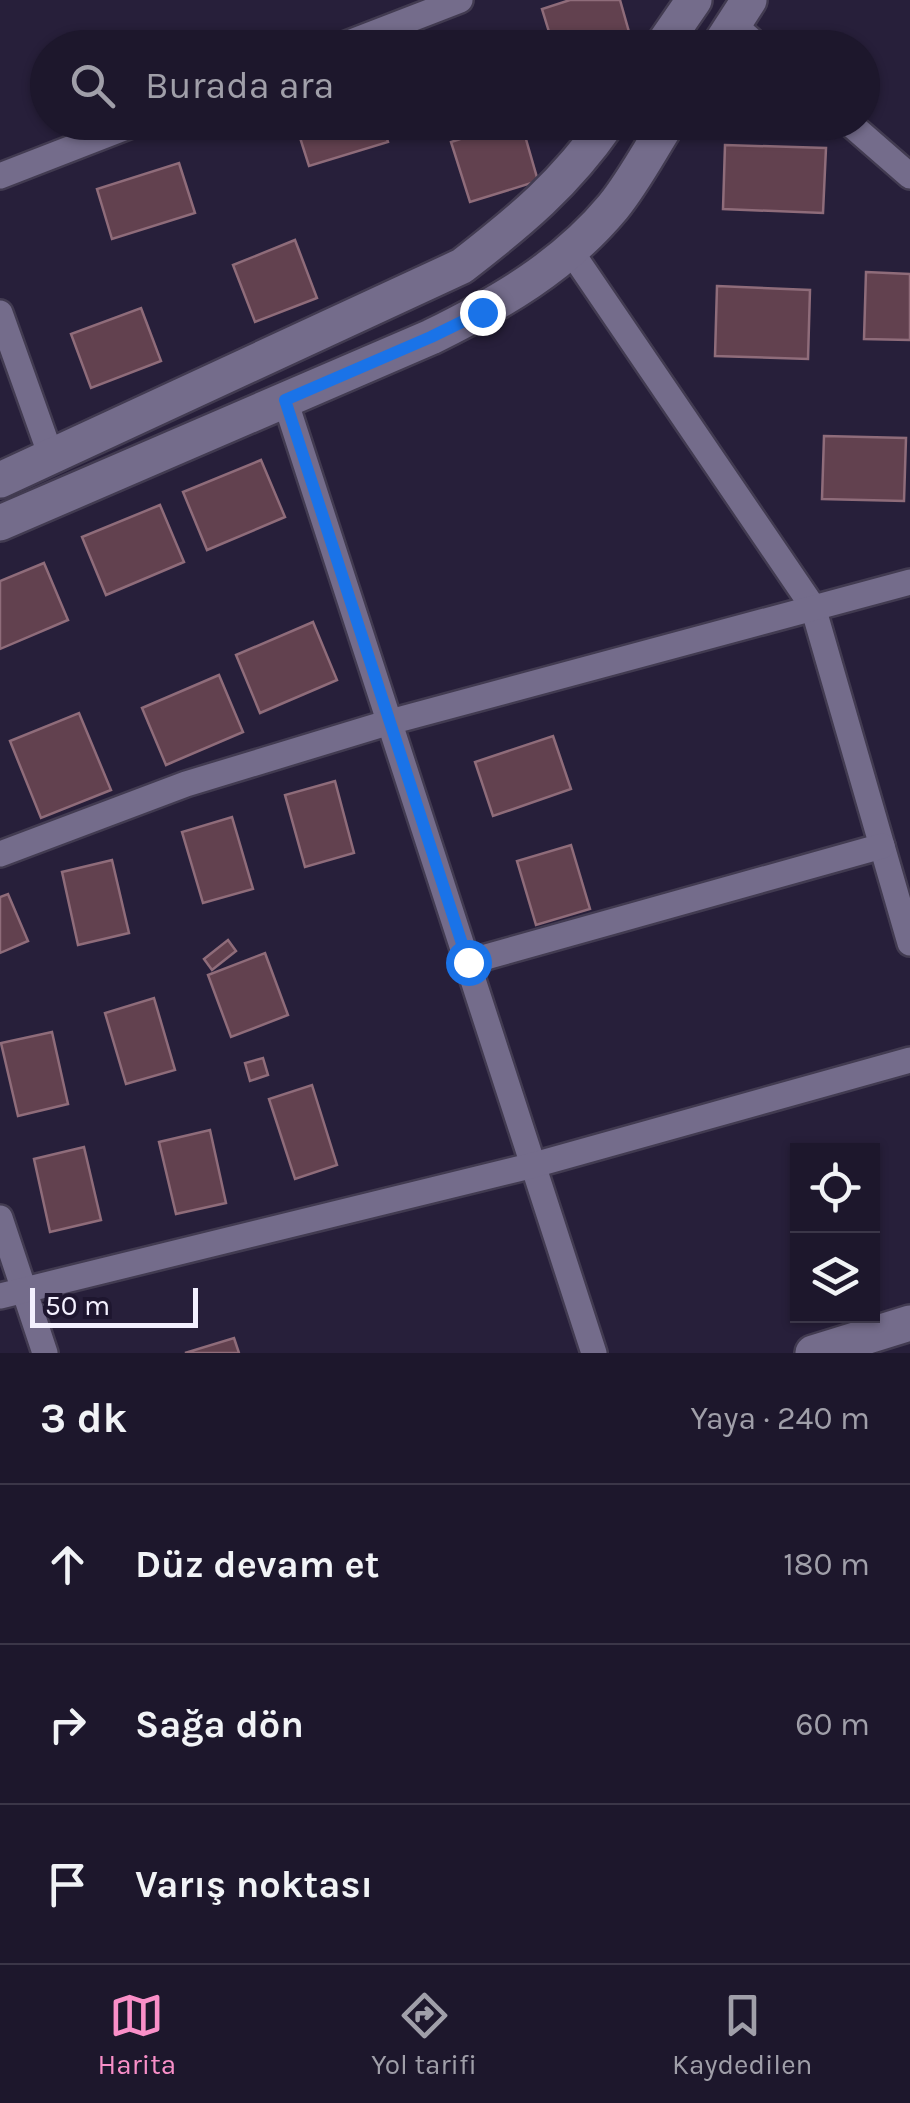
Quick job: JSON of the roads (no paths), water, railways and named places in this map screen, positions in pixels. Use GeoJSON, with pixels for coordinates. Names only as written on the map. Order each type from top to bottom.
{"type":"FeatureCollection","features":[{"type":"Feature","properties":{"kind":"street"},"geometry":{"type":"LineString","coordinates":[[382,30],[460,0]]}},
{"type":"Feature","properties":{"kind":"street"},"geometry":{"type":"LineString","coordinates":[[673,30],[694,0]]}},
{"type":"Feature","properties":{"kind":"street"},"geometry":{"type":"LineString","coordinates":[[0,176],[93,140]]}},
{"type":"Feature","properties":{"kind":"street"},"geometry":{"type":"LineString","coordinates":[[0,480],[462,266],[521,221],[594,140]]}},
{"type":"Feature","properties":{"kind":"street"},"geometry":{"type":"LineString","coordinates":[[0,523],[431,337],[527,286],[613,206],[656,140]]}},
{"type":"Feature","properties":{"kind":"street"},"geometry":{"type":"LineString","coordinates":[[869,140],[910,176]]}},
{"type":"Feature","properties":{"kind":"street"},"geometry":{"type":"LineString","coordinates":[[570,250],[813,606],[910,943]]}},
{"type":"Feature","properties":{"kind":"street"},"geometry":{"type":"LineString","coordinates":[[0,313],[50,456]]}},
{"type":"Feature","properties":{"kind":"street"},"geometry":{"type":"LineString","coordinates":[[285,400],[594,1353]]}},
{"type":"Feature","properties":{"kind":"street"},"geometry":{"type":"LineString","coordinates":[[0,854],[186,784],[390,722],[910,582]]}},
{"type":"Feature","properties":{"kind":"street"},"geometry":{"type":"LineString","coordinates":[[468,962],[882,846]]}},
{"type":"Feature","properties":{"kind":"street"},"geometry":{"type":"LineString","coordinates":[[11,1293],[534,1166],[910,1060]]}},
{"type":"Feature","properties":{"kind":"street"},"geometry":{"type":"LineString","coordinates":[[0,1218],[11,1293],[45,1353]]}},
{"type":"Feature","properties":{"kind":"street"},"geometry":{"type":"LineString","coordinates":[[812,1353],[910,1323]]}}]}
